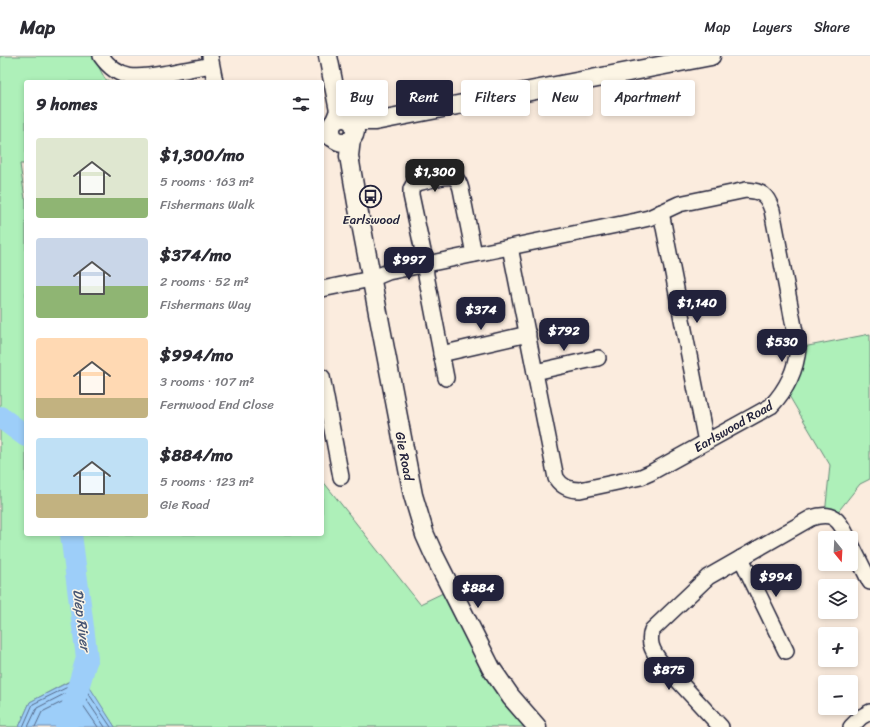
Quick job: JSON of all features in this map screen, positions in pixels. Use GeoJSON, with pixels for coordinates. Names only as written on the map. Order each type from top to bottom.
{"type":"FeatureCollection","features":[{"type":"Feature","properties":{"kind":"street"},"geometry":{"type":"LineString","coordinates":[[101,56],[108,66],[118,73],[129,77],[142,78],[210,60],[215,80]]}},
{"type":"Feature","properties":{"kind":"street","name":"Gie Road"},"geometry":{"type":"LineString","coordinates":[[328,56],[339,131],[371,274],[413,495],[425,535],[450,589],[491,668],[511,697],[538,727]]}},
{"type":"Feature","properties":{"kind":"street"},"geometry":{"type":"LineString","coordinates":[[339,131],[375,122],[711,56]]}},
{"type":"Feature","properties":{"kind":"street"},"geometry":{"type":"LineString","coordinates":[[446,378],[411,195],[411,189],[414,184],[449,177],[455,178],[459,182],[474,254]]}},
{"type":"Feature","properties":{"kind":"street","name":"Earlswood Road"},"geometry":{"type":"LineString","coordinates":[[371,274],[388,272],[474,254],[636,222],[650,218],[679,204],[746,190],[757,191],[764,194],[769,202],[798,348],[797,362],[788,385],[780,397],[771,406],[641,477],[580,490],[566,488],[556,478],[510,247]]}},
{"type":"Feature","properties":{"kind":"street"},"geometry":{"type":"LineString","coordinates":[[661,212],[706,442]]}},
{"type":"Feature","properties":{"kind":"street"},"geometry":{"type":"LineString","coordinates":[[324,280],[371,274]]}},
{"type":"Feature","properties":{"kind":"street"},"geometry":{"type":"LineString","coordinates":[[324,288],[371,274]]}},
{"type":"Feature","properties":{"kind":"street"},"geometry":{"type":"LineString","coordinates":[[441,354],[528,334]]}},
{"type":"Feature","properties":{"kind":"street"},"geometry":{"type":"LineString","coordinates":[[535,372],[598,358]]}},
{"type":"Feature","properties":{"kind":"street"},"geometry":{"type":"LineString","coordinates":[[325,402],[341,477]]}},
{"type":"Feature","properties":{"kind":"street"},"geometry":{"type":"LineString","coordinates":[[721,727],[658,660],[652,649],[649,638],[652,630],[708,577],[811,518],[821,515],[830,516],[839,523],[844,531]]}},
{"type":"Feature","properties":{"kind":"street"},"geometry":{"type":"LineString","coordinates":[[741,558],[786,651]]}},
{"type":"Feature","properties":{"kind":"street"},"geometry":{"type":"LineString","coordinates":[[858,558],[870,582]]}},
{"type":"Feature","properties":{"kind":"street"},"geometry":{"type":"LineString","coordinates":[[851,727],[861,717],[870,712]]}},
{"type":"Feature","properties":{"kind":"green space"},"geometry":{"type":"Polygon","coordinates":[[[0,56],[93,56],[105,79],[107,80],[24,80],[24,164],[20,164],[24,192],[24,536],[324,536],[324,483],[420,604],[445,592],[528,727],[115,727],[81,675],[30,702],[19,727],[0,727],[0,56]]]}},
{"type":"Feature","properties":{"kind":"green space"},"geometry":{"type":"Polygon","coordinates":[[[870,334],[870,479],[860,484],[833,518],[825,515],[830,465],[785,389],[798,348],[870,334]]]}},
{"type":"Feature","properties":{"kind":"water"},"geometry":{"type":"Polygon","coordinates":[[[82,675],[115,727],[19,727],[30,702],[82,675]]]}},
{"type":"Feature","properties":{"kind":"waterway","name":"Diep River"},"geometry":{"type":"LineString","coordinates":[[0,417],[24,435]]}},
{"type":"Feature","properties":{"kind":"waterway","name":"Diep River"},"geometry":{"type":"LineString","coordinates":[[66,727],[87,658],[71,536]]}},
{"type":"Feature","properties":{"kind":"place","name":"Earlswood"},"geometry":{"type":"Point","coordinates":[371,197]}}]}
